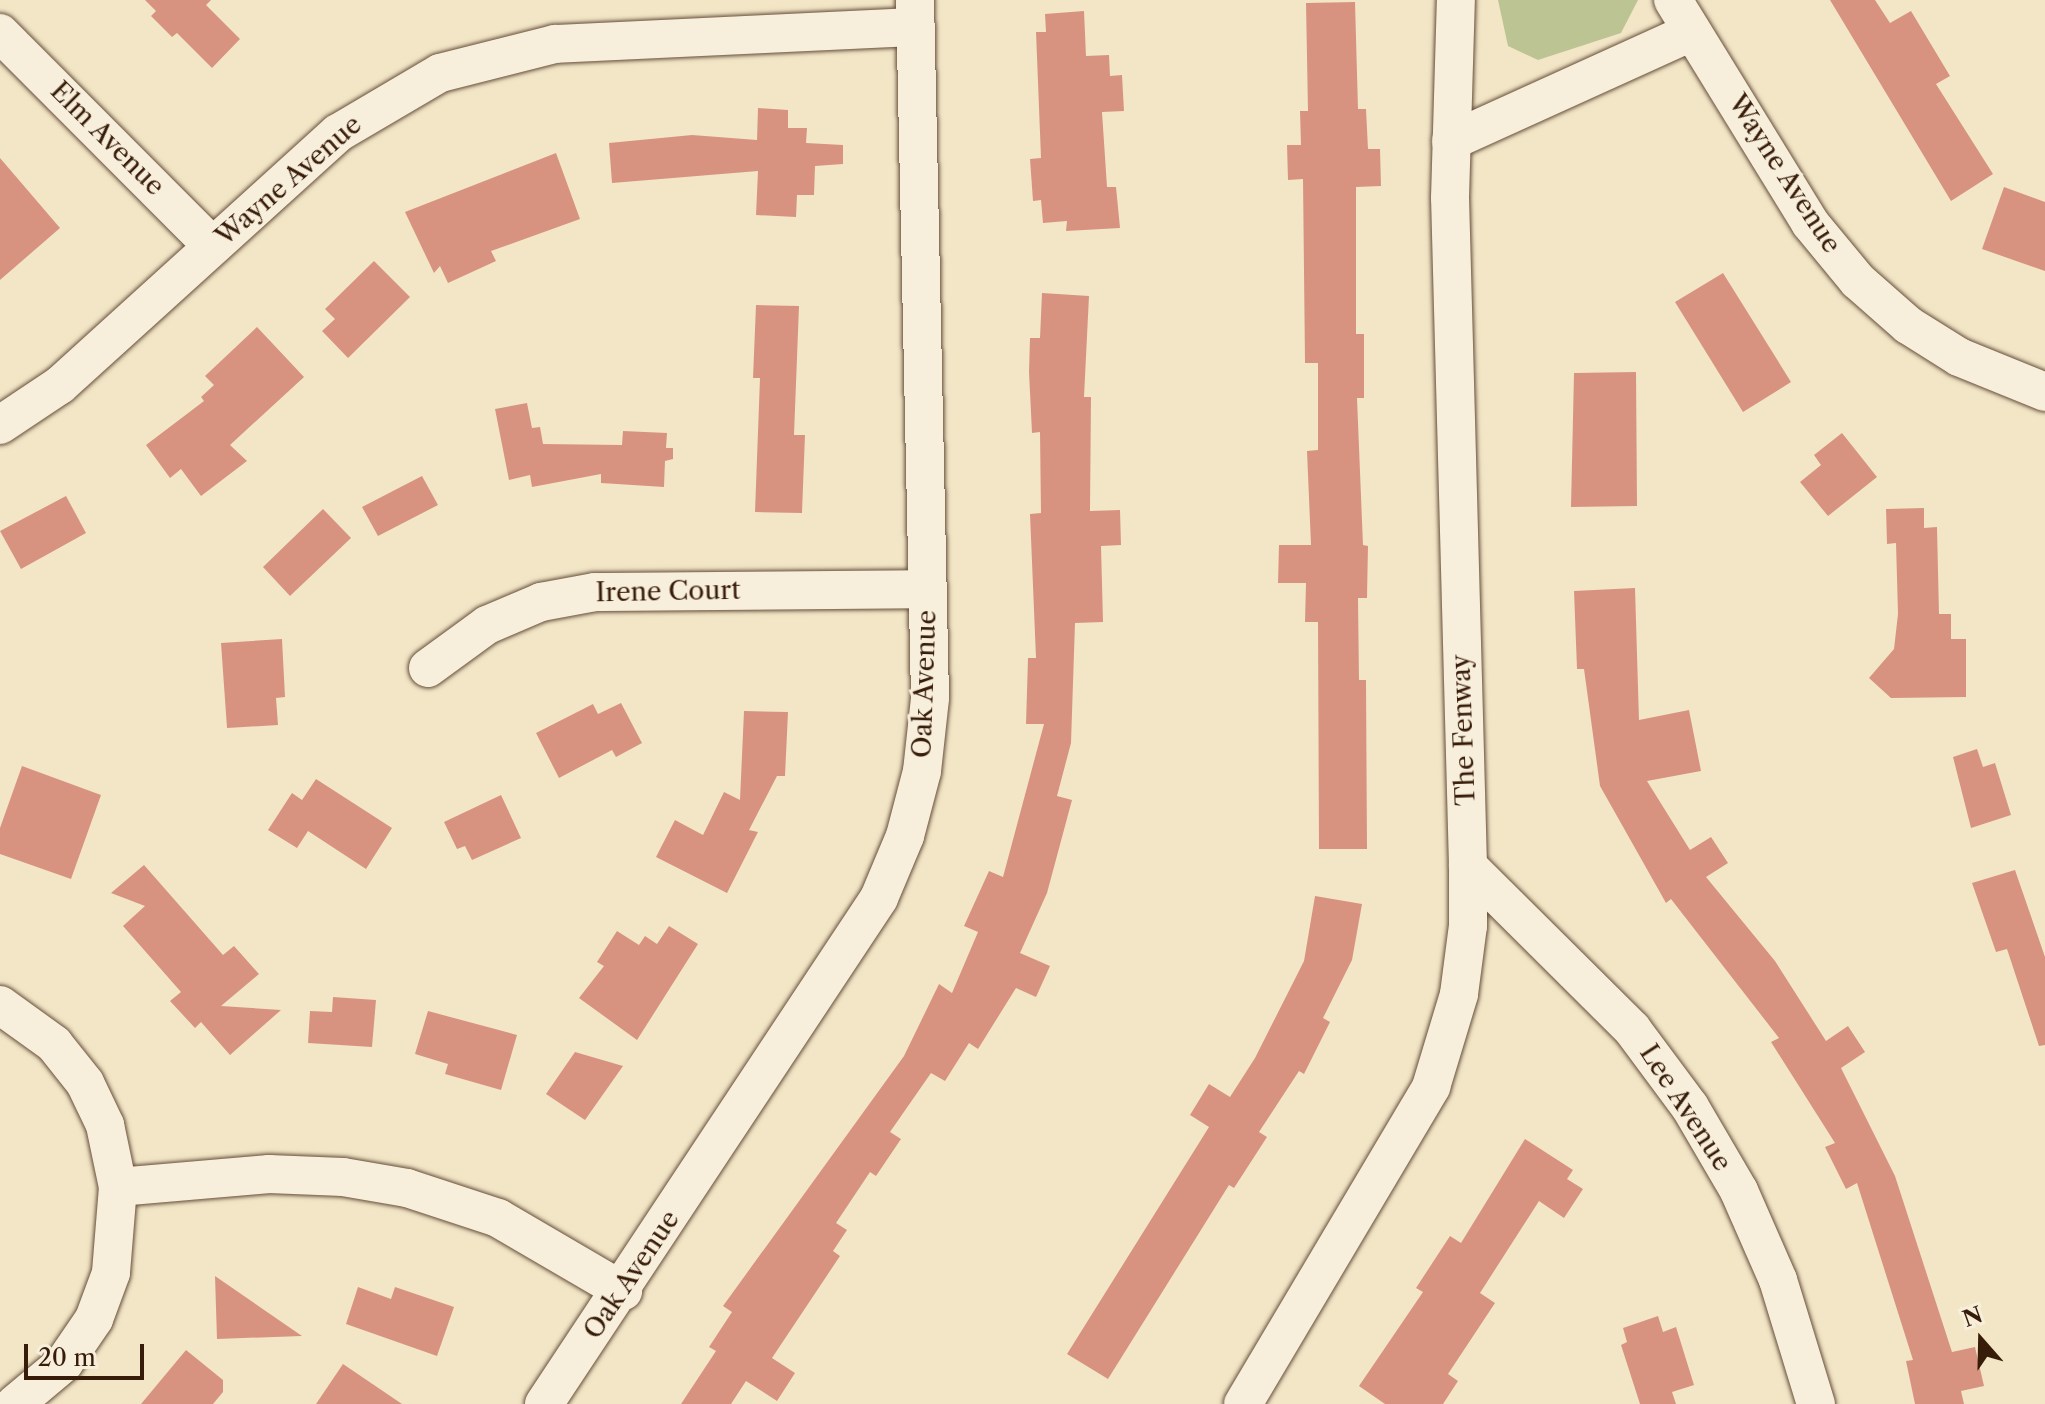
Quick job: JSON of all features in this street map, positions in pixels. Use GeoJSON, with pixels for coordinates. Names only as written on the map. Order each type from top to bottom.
{"type":"FeatureCollection","features":[{"type":"Feature","properties":{"kind":"street","name":"The Fenway"},"geometry":{"type":"LineString","coordinates":[[1243,1404],[1431,1087],[1459,994],[1468,926],[1468,866],[1451,141],[1456,0]]}},
{"type":"Feature","properties":{"kind":"street","name":"Wayne Avenue"},"geometry":{"type":"LineString","coordinates":[[0,425],[60,385],[338,133],[375,108],[440,73],[496,54],[555,44],[915,13]]}},
{"type":"Feature","properties":{"kind":"street","name":"Oak Avenue"},"geometry":{"type":"LineString","coordinates":[[544,1404],[623,1291],[879,898],[905,836],[922,771],[930,698],[915,13]]}},
{"type":"Feature","properties":{"kind":"street"},"geometry":{"type":"LineString","coordinates":[[1451,141],[1682,16]]}},
{"type":"Feature","properties":{"kind":"street","name":"Wayne Avenue"},"geometry":{"type":"LineString","coordinates":[[1682,16],[1810,223],[1858,281],[1908,325],[1959,357],[2045,392]]}},
{"type":"Feature","properties":{"kind":"street","name":"Elm Avenue"},"geometry":{"type":"LineString","coordinates":[[0,33],[212,246]]}},
{"type":"Feature","properties":{"kind":"street","name":"Irene Court"},"geometry":{"type":"LineString","coordinates":[[428,668],[487,625],[541,602],[595,592],[928,589]]}},
{"type":"Feature","properties":{"kind":"street","name":"Lee Avenue"},"geometry":{"type":"LineString","coordinates":[[1468,866],[1632,1029],[1690,1107],[1739,1191],[1778,1280],[1816,1404]]}},
{"type":"Feature","properties":{"kind":"street"},"geometry":{"type":"LineString","coordinates":[[0,1005],[54,1044],[85,1083],[105,1125],[118,1187],[111,1273],[94,1319],[64,1363],[15,1404]]}},
{"type":"Feature","properties":{"kind":"street"},"geometry":{"type":"LineString","coordinates":[[118,1187],[269,1174],[343,1177],[407,1188],[498,1218],[623,1291]]}},
{"type":"Feature","properties":{"kind":"green space"},"geometry":{"type":"Polygon","coordinates":[[[1498,0],[1638,0],[1621,33],[1538,60],[1508,46],[1498,0]]]}},
{"type":"Feature","properties":{"kind":"building"},"geometry":{"type":"Polygon","coordinates":[[[145,0],[211,0],[206,5],[240,39],[212,68],[177,33],[172,37],[151,16],[156,11],[145,0]]]}},
{"type":"Feature","properties":{"kind":"building"},"geometry":{"type":"Polygon","coordinates":[[[1830,0],[1875,0],[1890,23],[1911,11],[1950,76],[1936,84],[1993,174],[1951,201],[1830,0]]]}},
{"type":"Feature","properties":{"kind":"building"},"geometry":{"type":"Polygon","coordinates":[[[1355,2],[1358,109],[1366,109],[1368,149],[1380,149],[1381,186],[1356,187],[1356,334],[1364,334],[1364,398],[1357,398],[1363,545],[1368,546],[1367,598],[1358,598],[1359,680],[1366,680],[1367,849],[1319,849],[1318,622],[1305,622],[1306,583],[1278,583],[1279,545],[1311,545],[1307,451],[1318,450],[1318,363],[1305,363],[1303,179],[1288,180],[1287,145],[1301,145],[1300,111],[1308,111],[1306,3],[1355,2]]]}},
{"type":"Feature","properties":{"kind":"building"},"geometry":{"type":"Polygon","coordinates":[[[1084,11],[1086,56],[1109,55],[1110,76],[1122,75],[1124,111],[1102,112],[1107,187],[1116,187],[1120,228],[1066,231],[1067,221],[1043,223],[1041,200],[1033,201],[1030,159],[1041,158],[1036,32],[1046,32],[1045,14],[1084,11]]]}},
{"type":"Feature","properties":{"kind":"building"},"geometry":{"type":"Polygon","coordinates":[[[758,108],[788,110],[788,128],[807,128],[806,143],[843,145],[843,164],[815,166],[814,195],[797,195],[796,217],[756,215],[758,171],[612,183],[609,143],[692,135],[757,140],[758,108]]]}},
{"type":"Feature","properties":{"kind":"building"},"geometry":{"type":"Polygon","coordinates":[[[556,153],[580,219],[491,251],[496,261],[448,283],[440,266],[434,273],[405,212],[556,153]]]}},
{"type":"Feature","properties":{"kind":"building"},"geometry":{"type":"Polygon","coordinates":[[[0,158],[60,228],[0,280],[0,158]]]}},
{"type":"Feature","properties":{"kind":"building"},"geometry":{"type":"Polygon","coordinates":[[[2004,187],[2045,202],[2045,271],[1982,249],[2004,187]]]}},
{"type":"Feature","properties":{"kind":"building"},"geometry":{"type":"Polygon","coordinates":[[[374,261],[410,297],[348,358],[322,331],[335,319],[325,309],[374,261]]]}},
{"type":"Feature","properties":{"kind":"building"},"geometry":{"type":"Polygon","coordinates":[[[1723,273],[1791,382],[1743,412],[1675,302],[1723,273]]]}},
{"type":"Feature","properties":{"kind":"building"},"geometry":{"type":"Polygon","coordinates":[[[1042,293],[1089,296],[1084,397],[1091,397],[1090,511],[1120,510],[1121,545],[1101,546],[1103,622],[1075,623],[1071,743],[1057,796],[1072,800],[1047,893],[1020,953],[1050,966],[1036,997],[1016,988],[978,1049],[969,1043],[945,1081],[931,1073],[890,1132],[901,1139],[876,1176],[870,1172],[836,1223],[847,1230],[833,1251],[840,1256],[772,1358],[795,1373],[777,1401],[746,1381],[731,1404],[681,1404],[716,1351],[709,1347],[732,1312],[723,1306],[904,1056],[939,984],[952,993],[978,932],[964,926],[989,871],[1003,877],[1044,724],[1026,724],[1028,658],[1036,658],[1030,514],[1041,513],[1040,432],[1032,433],[1030,338],[1040,338],[1042,293]]]}},
{"type":"Feature","properties":{"kind":"building"},"geometry":{"type":"Polygon","coordinates":[[[756,305],[799,306],[794,435],[805,435],[802,513],[755,512],[760,378],[753,378],[756,305]]]}},
{"type":"Feature","properties":{"kind":"building"},"geometry":{"type":"Polygon","coordinates":[[[257,327],[304,377],[230,445],[247,461],[201,496],[181,469],[170,478],[146,445],[204,401],[201,397],[214,385],[205,376],[257,327]]]}},
{"type":"Feature","properties":{"kind":"building"},"geometry":{"type":"Polygon","coordinates":[[[1636,372],[1637,506],[1571,507],[1574,373],[1636,372]]]}},
{"type":"Feature","properties":{"kind":"building"},"geometry":{"type":"Polygon","coordinates":[[[527,403],[532,428],[540,427],[543,444],[622,445],[623,431],[667,433],[666,448],[673,448],[673,459],[665,461],[664,487],[601,483],[601,474],[532,487],[530,475],[509,480],[495,409],[527,403]]]}},
{"type":"Feature","properties":{"kind":"building"},"geometry":{"type":"Polygon","coordinates":[[[1842,433],[1877,477],[1828,516],[1800,482],[1821,465],[1814,455],[1842,433]]]}},
{"type":"Feature","properties":{"kind":"building"},"geometry":{"type":"Polygon","coordinates":[[[422,476],[438,505],[378,536],[362,507],[422,476]]]}},
{"type":"Feature","properties":{"kind":"building"},"geometry":{"type":"Polygon","coordinates":[[[66,496],[86,533],[21,569],[0,531],[66,496]]]}},
{"type":"Feature","properties":{"kind":"building"},"geometry":{"type":"Polygon","coordinates":[[[1924,508],[1924,528],[1937,527],[1939,614],[1951,614],[1951,639],[1966,639],[1966,697],[1891,698],[1869,678],[1894,649],[1898,614],[1896,543],[1887,544],[1886,509],[1924,508]]]}},
{"type":"Feature","properties":{"kind":"building"},"geometry":{"type":"Polygon","coordinates":[[[323,509],[351,538],[290,596],[263,567],[323,509]]]}},
{"type":"Feature","properties":{"kind":"building"},"geometry":{"type":"Polygon","coordinates":[[[1635,588],[1639,720],[1689,710],[1701,771],[1647,781],[1690,850],[1711,837],[1728,863],[1706,877],[1775,961],[1826,1041],[1848,1026],[1865,1052],[1841,1068],[1895,1176],[1952,1352],[1975,1347],[1984,1386],[1961,1391],[1964,1404],[1915,1404],[1906,1361],[1913,1360],[1857,1183],[1846,1189],[1825,1147],[1835,1143],[1771,1042],[1779,1038],[1671,899],[1666,903],[1600,786],[1584,669],[1577,669],[1574,591],[1635,588]]]}},
{"type":"Feature","properties":{"kind":"building"},"geometry":{"type":"Polygon","coordinates":[[[282,639],[285,697],[276,698],[278,725],[227,728],[221,643],[282,639]]]}},
{"type":"Feature","properties":{"kind":"building"},"geometry":{"type":"Polygon","coordinates":[[[621,703],[642,743],[616,757],[612,750],[559,778],[536,733],[593,704],[598,714],[621,703]]]}},
{"type":"Feature","properties":{"kind":"building"},"geometry":{"type":"Polygon","coordinates":[[[744,711],[788,712],[785,776],[777,776],[749,830],[758,832],[727,893],[656,857],[675,820],[703,835],[724,792],[740,800],[744,711]]]}},
{"type":"Feature","properties":{"kind":"building"},"geometry":{"type":"Polygon","coordinates":[[[1977,749],[1983,767],[1995,763],[2011,815],[1971,828],[1953,757],[1977,749]]]}},
{"type":"Feature","properties":{"kind":"building"},"geometry":{"type":"Polygon","coordinates":[[[22,766],[101,795],[71,879],[0,854],[0,828],[22,766]]]}},
{"type":"Feature","properties":{"kind":"building"},"geometry":{"type":"Polygon","coordinates":[[[316,779],[392,828],[366,869],[308,831],[297,848],[268,830],[292,793],[302,800],[316,779]]]}},
{"type":"Feature","properties":{"kind":"building"},"geometry":{"type":"Polygon","coordinates":[[[501,795],[521,838],[472,860],[465,846],[457,849],[444,822],[501,795]]]}},
{"type":"Feature","properties":{"kind":"building"},"geometry":{"type":"Polygon","coordinates":[[[144,865],[223,955],[234,946],[259,974],[221,1006],[281,1010],[230,1055],[201,1022],[195,1028],[170,1001],[181,992],[123,926],[145,906],[111,893],[144,865]]]}},
{"type":"Feature","properties":{"kind":"building"},"geometry":{"type":"Polygon","coordinates":[[[2015,870],[2045,957],[2045,1045],[2039,1046],[2007,949],[1996,952],[1972,883],[2015,870]]]}},
{"type":"Feature","properties":{"kind":"building"},"geometry":{"type":"Polygon","coordinates":[[[1315,896],[1362,904],[1352,960],[1323,1018],[1330,1022],[1304,1074],[1299,1071],[1259,1132],[1267,1137],[1234,1188],[1229,1185],[1108,1379],[1067,1354],[1209,1127],[1190,1115],[1209,1084],[1230,1097],[1255,1058],[1304,961],[1315,896]]]}},
{"type":"Feature","properties":{"kind":"building"},"geometry":{"type":"Polygon","coordinates":[[[669,926],[698,944],[637,1040],[579,998],[604,966],[597,962],[617,931],[639,945],[645,936],[657,944],[669,926]]]}},
{"type":"Feature","properties":{"kind":"building"},"geometry":{"type":"Polygon","coordinates":[[[333,997],[376,1000],[372,1047],[308,1043],[310,1011],[332,1012],[333,997]]]}},
{"type":"Feature","properties":{"kind":"building"},"geometry":{"type":"Polygon","coordinates":[[[428,1011],[517,1035],[501,1090],[445,1074],[448,1064],[415,1054],[428,1011]]]}},
{"type":"Feature","properties":{"kind":"building"},"geometry":{"type":"Polygon","coordinates":[[[575,1052],[623,1066],[585,1120],[546,1094],[575,1052]]]}},
{"type":"Feature","properties":{"kind":"building"},"geometry":{"type":"Polygon","coordinates":[[[1525,1139],[1573,1170],[1567,1179],[1583,1189],[1564,1218],[1539,1201],[1480,1293],[1495,1303],[1448,1374],[1458,1381],[1443,1404],[1385,1404],[1359,1386],[1423,1292],[1416,1288],[1450,1236],[1461,1243],[1525,1139]]]}},
{"type":"Feature","properties":{"kind":"building"},"geometry":{"type":"Polygon","coordinates":[[[215,1276],[302,1336],[217,1339],[215,1276]]]}},
{"type":"Feature","properties":{"kind":"building"},"geometry":{"type":"Polygon","coordinates":[[[358,1287],[391,1299],[395,1287],[454,1307],[437,1356],[346,1324],[358,1287]]]}},
{"type":"Feature","properties":{"kind":"building"},"geometry":{"type":"Polygon","coordinates":[[[1658,1316],[1663,1332],[1676,1327],[1694,1385],[1672,1392],[1676,1404],[1640,1404],[1621,1345],[1627,1342],[1623,1328],[1658,1316]]]}},
{"type":"Feature","properties":{"kind":"building"},"geometry":{"type":"Polygon","coordinates":[[[186,1350],[223,1380],[223,1392],[213,1404],[141,1404],[186,1350]]]}},
{"type":"Feature","properties":{"kind":"building"},"geometry":{"type":"Polygon","coordinates":[[[343,1364],[402,1404],[316,1404],[343,1364]]]}}]}
